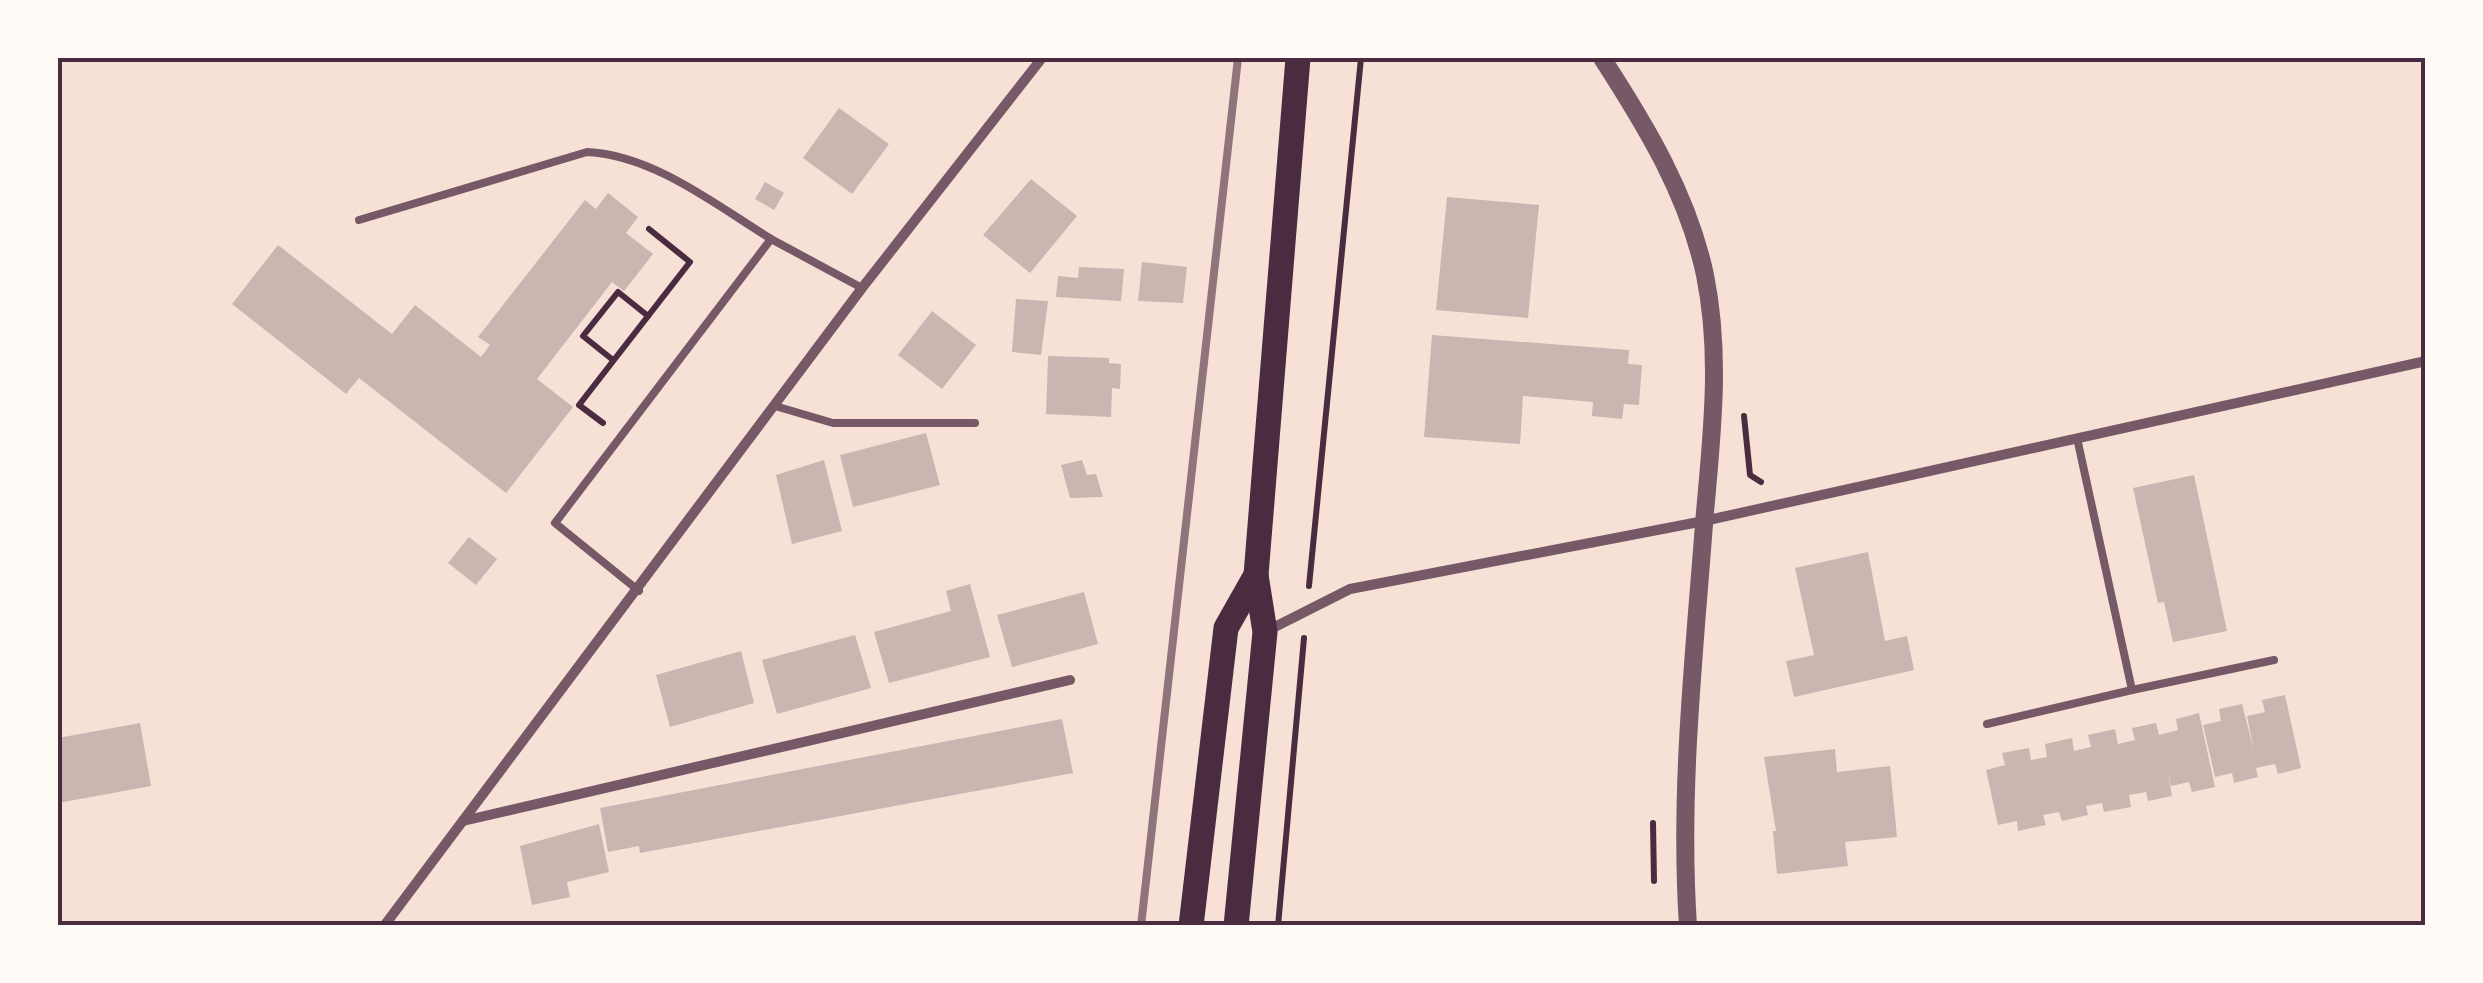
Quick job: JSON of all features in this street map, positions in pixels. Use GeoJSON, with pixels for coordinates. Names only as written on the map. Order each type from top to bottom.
{"type":"FeatureCollection","features":[{"type":"Feature","properties":{"kind":"main road"},"geometry":{"type":"LineString","coordinates":[[1236,926],[1264,632],[1256,575],[1298,58]]}},
{"type":"Feature","properties":{"kind":"main road"},"geometry":{"type":"LineString","coordinates":[[1191,926],[1226,628],[1256,575]]}},
{"type":"Feature","properties":{"kind":"street"},"geometry":{"type":"LineString","coordinates":[[384,926],[639,591],[862,288],[1042,58]]}},
{"type":"Feature","properties":{"kind":"street"},"geometry":{"type":"LineString","coordinates":[[1602,58],[1645,124],[1682,199],[1705,276],[1718,376],[1684,785],[1688,926]]}},
{"type":"Feature","properties":{"kind":"street"},"geometry":{"type":"LineString","coordinates":[[1264,632],[1350,589],[1704,521],[2426,361]]}},
{"type":"Feature","properties":{"kind":"street"},"geometry":{"type":"LineString","coordinates":[[462,821],[1070,680]]}},
{"type":"Feature","properties":{"kind":"lane"},"geometry":{"type":"LineString","coordinates":[[359,220],[587,152],[616,154],[692,190],[862,288]]}},
{"type":"Feature","properties":{"kind":"lane"},"geometry":{"type":"LineString","coordinates":[[639,591],[556,523],[771,239]]}},
{"type":"Feature","properties":{"kind":"lane"},"geometry":{"type":"LineString","coordinates":[[775,406],[833,423],[975,423]]}},
{"type":"Feature","properties":{"kind":"lane"},"geometry":{"type":"LineString","coordinates":[[2077,438],[2132,690]]}},
{"type":"Feature","properties":{"kind":"lane"},"geometry":{"type":"LineString","coordinates":[[1988,724],[2274,660]]}},
{"type":"Feature","properties":{"kind":"path"},"geometry":{"type":"LineString","coordinates":[[1278,926],[1360,58]]}},
{"type":"Feature","properties":{"kind":"path"},"geometry":{"type":"LineString","coordinates":[[621,436],[579,405],[690,262],[649,229]]}},
{"type":"Feature","properties":{"kind":"path"},"geometry":{"type":"LineString","coordinates":[[613,360],[583,336],[618,292],[648,316]]}},
{"type":"Feature","properties":{"kind":"path"},"geometry":{"type":"LineString","coordinates":[[1743,401],[1750,475],[1762,483],[1779,480]]}},
{"type":"Feature","properties":{"kind":"path"},"geometry":{"type":"LineString","coordinates":[[1652,849],[1654,812]]}},
{"type":"Feature","properties":{"kind":"building"},"geometry":{"type":"Polygon","coordinates":[[[839,108],[889,144],[852,194],[803,158],[839,108]]]}},
{"type":"Feature","properties":{"kind":"building"},"geometry":{"type":"Polygon","coordinates":[[[1031,179],[1077,216],[1030,273],[983,235],[1031,179]]]}},
{"type":"Feature","properties":{"kind":"building"},"geometry":{"type":"Polygon","coordinates":[[[765,182],[784,193],[774,210],[755,199],[765,182]]]}},
{"type":"Feature","properties":{"kind":"building"},"geometry":{"type":"Polygon","coordinates":[[[608,193],[638,217],[626,233],[653,254],[624,291],[612,282],[537,379],[573,407],[506,493],[359,378],[346,394],[232,304],[278,245],[392,334],[415,305],[481,357],[490,345],[478,337],[585,200],[596,209],[608,193]]]}},
{"type":"Feature","properties":{"kind":"building"},"geometry":{"type":"Polygon","coordinates":[[[1447,197],[1539,205],[1528,318],[1436,310],[1447,197]]]}},
{"type":"Feature","properties":{"kind":"building"},"geometry":{"type":"Polygon","coordinates":[[[1142,262],[1187,267],[1183,303],[1138,301],[1142,262]]]}},
{"type":"Feature","properties":{"kind":"building"},"geometry":{"type":"Polygon","coordinates":[[[1079,267],[1124,269],[1121,301],[1056,297],[1058,276],[1078,278],[1079,267]]]}},
{"type":"Feature","properties":{"kind":"building"},"geometry":{"type":"Polygon","coordinates":[[[1016,299],[1048,301],[1041,355],[1012,352],[1016,299]]]}},
{"type":"Feature","properties":{"kind":"building"},"geometry":{"type":"Polygon","coordinates":[[[932,311],[976,345],[942,389],[898,355],[932,311]]]}},
{"type":"Feature","properties":{"kind":"building"},"geometry":{"type":"Polygon","coordinates":[[[1432,335],[1629,350],[1628,364],[1642,365],[1639,405],[1624,404],[1622,419],[1592,416],[1593,402],[1523,396],[1520,444],[1424,437],[1432,335]]]}},
{"type":"Feature","properties":{"kind":"building"},"geometry":{"type":"Polygon","coordinates":[[[1048,356],[1109,358],[1109,363],[1121,364],[1120,389],[1112,388],[1111,417],[1046,414],[1048,356]]]}},
{"type":"Feature","properties":{"kind":"building"},"geometry":{"type":"Polygon","coordinates":[[[926,433],[940,485],[853,507],[840,455],[926,433]]]}},
{"type":"Feature","properties":{"kind":"building"},"geometry":{"type":"Polygon","coordinates":[[[824,460],[842,531],[792,544],[776,475],[824,460]]]}},
{"type":"Feature","properties":{"kind":"building"},"geometry":{"type":"Polygon","coordinates":[[[1082,460],[1087,475],[1096,474],[1103,497],[1070,498],[1061,465],[1082,460]]]}},
{"type":"Feature","properties":{"kind":"building"},"geometry":{"type":"Polygon","coordinates":[[[2194,475],[2227,631],[2173,642],[2164,602],[2158,603],[2133,488],[2194,475]]]}},
{"type":"Feature","properties":{"kind":"building"},"geometry":{"type":"Polygon","coordinates":[[[469,537],[497,559],[476,585],[448,563],[469,537]]]}},
{"type":"Feature","properties":{"kind":"building"},"geometry":{"type":"Polygon","coordinates":[[[1868,552],[1885,641],[1907,636],[1914,670],[1794,697],[1786,661],[1814,655],[1795,568],[1868,552]]]}},
{"type":"Feature","properties":{"kind":"building"},"geometry":{"type":"Polygon","coordinates":[[[970,584],[990,657],[889,683],[874,632],[951,611],[946,591],[970,584]]]}},
{"type":"Feature","properties":{"kind":"building"},"geometry":{"type":"Polygon","coordinates":[[[1084,592],[1098,644],[1012,667],[997,615],[1084,592]]]}},
{"type":"Feature","properties":{"kind":"building"},"geometry":{"type":"Polygon","coordinates":[[[855,635],[871,688],[777,714],[762,660],[855,635]]]}},
{"type":"Feature","properties":{"kind":"building"},"geometry":{"type":"Polygon","coordinates":[[[741,651],[754,703],[670,727],[656,675],[741,651]]]}},
{"type":"Feature","properties":{"kind":"building"},"geometry":{"type":"Polygon","coordinates":[[[2285,695],[2301,768],[2278,774],[2275,764],[2256,768],[2258,777],[2234,783],[2232,773],[2215,777],[2203,725],[2221,721],[2219,709],[2242,704],[2254,751],[2247,716],[2265,712],[2262,700],[2285,695]]]}},
{"type":"Feature","properties":{"kind":"building"},"geometry":{"type":"Polygon","coordinates":[[[2199,713],[2215,787],[2192,792],[2189,782],[2171,786],[2168,772],[2172,796],[2148,801],[2146,792],[2129,795],[2131,807],[2104,812],[2102,803],[2086,806],[2088,815],[2062,821],[2059,812],[2043,815],[2046,825],[2018,831],[2017,821],[1998,825],[1986,770],[2005,765],[2002,753],[2029,748],[2031,760],[2047,757],[2045,744],[2072,738],[2074,751],[2091,747],[2088,735],[2115,729],[2118,744],[2135,740],[2132,728],[2156,723],[2159,735],[2178,730],[2176,719],[2199,713]]]}},
{"type":"Feature","properties":{"kind":"building"},"geometry":{"type":"Polygon","coordinates":[[[1062,719],[1073,773],[640,853],[639,846],[608,852],[600,808],[1062,719]]]}},
{"type":"Feature","properties":{"kind":"building"},"geometry":{"type":"Polygon","coordinates":[[[140,723],[151,786],[58,803],[58,738],[140,723]]]}},
{"type":"Feature","properties":{"kind":"building"},"geometry":{"type":"Polygon","coordinates":[[[1835,749],[1837,772],[1890,766],[1897,837],[1845,842],[1848,866],[1777,874],[1776,831],[1764,757],[1835,749]]]}},
{"type":"Feature","properties":{"kind":"building"},"geometry":{"type":"Polygon","coordinates":[[[599,824],[609,872],[567,882],[570,897],[532,905],[520,846],[599,824]]]}},
{"type":"Feature","properties":{"kind":"railway"},"geometry":{"type":"LineString","coordinates":[[1141,926],[1238,58]]}}]}
